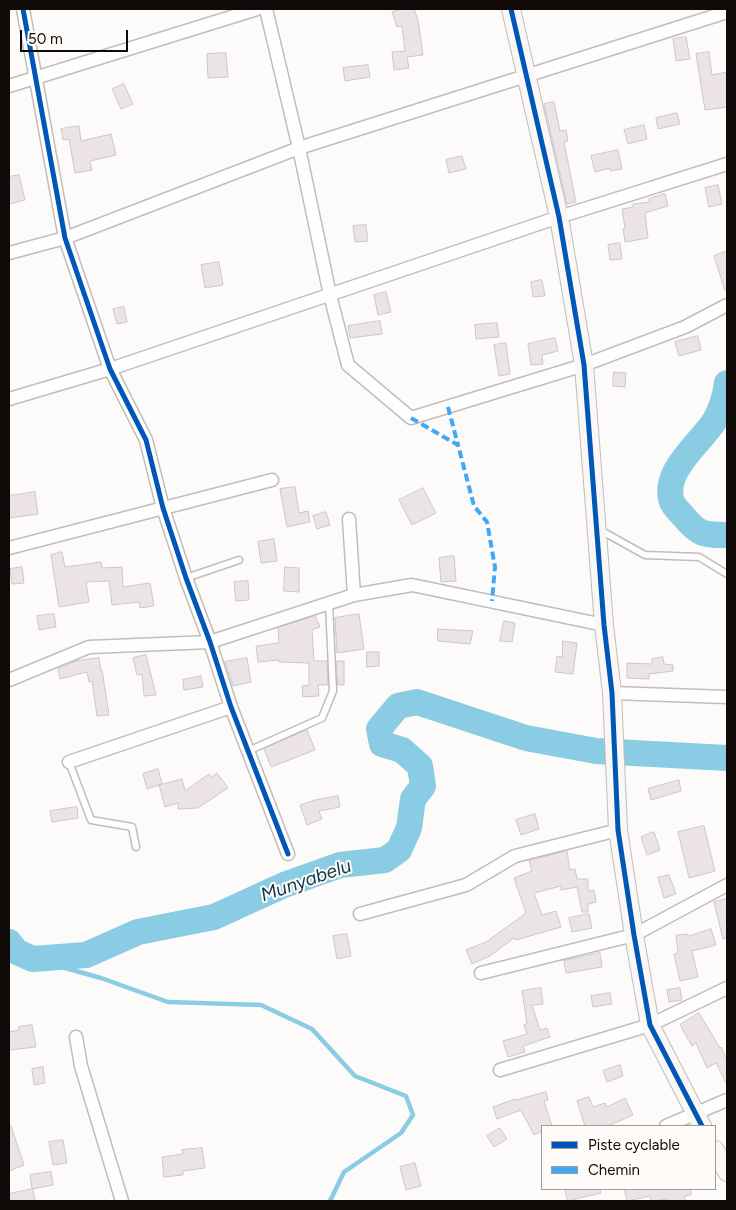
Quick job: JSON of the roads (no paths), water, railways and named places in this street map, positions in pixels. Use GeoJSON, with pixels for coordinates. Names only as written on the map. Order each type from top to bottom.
{"type":"FeatureCollection","features":[{"type":"Feature","properties":{"kind":"street"},"geometry":{"type":"LineString","coordinates":[[23,9],[65,238],[110,369],[146,440],[163,508],[186,578],[210,642],[231,707],[288,854]]}},
{"type":"Feature","properties":{"kind":"street"},"geometry":{"type":"LineString","coordinates":[[9,86],[257,9]]}},
{"type":"Feature","properties":{"kind":"street"},"geometry":{"type":"LineString","coordinates":[[266,9],[299,148],[330,296],[348,365],[411,418],[584,365],[685,327],[727,304]]}},
{"type":"Feature","properties":{"kind":"street"},"geometry":{"type":"LineString","coordinates":[[510,9],[559,217],[584,365],[604,625],[612,693],[618,830],[634,935],[650,1025],[699,1121]]}},
{"type":"Feature","properties":{"kind":"street"},"geometry":{"type":"LineString","coordinates":[[9,253],[65,238],[299,148],[727,12]]}},
{"type":"Feature","properties":{"kind":"street"},"geometry":{"type":"LineString","coordinates":[[9,399],[110,369],[559,217],[727,164]]}},
{"type":"Feature","properties":{"kind":"street"},"geometry":{"type":"LineString","coordinates":[[9,548],[272,480]]}},
{"type":"Feature","properties":{"kind":"street"},"geometry":{"type":"LineString","coordinates":[[349,519],[354,595]]}},
{"type":"Feature","properties":{"kind":"street"},"geometry":{"type":"LineString","coordinates":[[9,680],[89,647],[210,642],[354,595],[412,585],[604,625]]}},
{"type":"Feature","properties":{"kind":"street"},"geometry":{"type":"LineString","coordinates":[[612,693],[727,698]]}},
{"type":"Feature","properties":{"kind":"street"},"geometry":{"type":"LineString","coordinates":[[69,762],[231,707]]}},
{"type":"Feature","properties":{"kind":"street"},"geometry":{"type":"LineString","coordinates":[[360,914],[466,885],[515,856],[618,830]]}},
{"type":"Feature","properties":{"kind":"street"},"geometry":{"type":"LineString","coordinates":[[481,973],[634,935],[727,885]]}},
{"type":"Feature","properties":{"kind":"street"},"geometry":{"type":"LineString","coordinates":[[500,1070],[650,1025],[727,988]]}},
{"type":"Feature","properties":{"kind":"street"},"geometry":{"type":"LineString","coordinates":[[76,1037],[81,1066],[122,1201]]}},
{"type":"Feature","properties":{"kind":"street"},"geometry":{"type":"LineString","coordinates":[[673,1125],[699,1121],[727,1100]]}},
{"type":"Feature","properties":{"kind":"street"},"geometry":{"type":"LineString","coordinates":[[716,1152],[727,1172]]}},
{"type":"Feature","properties":{"kind":"lane"},"geometry":{"type":"LineString","coordinates":[[597,528],[644,555],[699,557],[727,574]]}},
{"type":"Feature","properties":{"kind":"lane"},"geometry":{"type":"LineString","coordinates":[[186,578],[239,560]]}},
{"type":"Feature","properties":{"kind":"lane"},"geometry":{"type":"LineString","coordinates":[[248,751],[322,718],[333,691],[329,603]]}},
{"type":"Feature","properties":{"kind":"lane"},"geometry":{"type":"LineString","coordinates":[[69,762],[91,820],[132,827],[136,847]]}},
{"type":"Feature","properties":{"kind":"waterway","name":"Munyabelu"},"geometry":{"type":"LineString","coordinates":[[727,383],[723,402],[715,420],[677,468],[670,490],[672,502],[677,510],[698,531],[713,535],[727,535]]}},
{"type":"Feature","properties":{"kind":"waterway","name":"Munyabelu"},"geometry":{"type":"LineString","coordinates":[[9,942],[17,952],[33,959],[86,955],[138,932],[214,917],[284,885],[340,865],[385,860],[399,850],[409,828],[413,799],[423,786],[420,766],[402,750],[382,744],[379,729],[398,706],[417,702],[526,738],[596,751],[727,758]]}},
{"type":"Feature","properties":{"kind":"waterway"},"geometry":{"type":"LineString","coordinates":[[33,959],[101,978],[168,1002],[261,1005],[312,1029],[355,1076],[406,1096],[413,1115],[401,1133],[344,1172],[330,1201]]}}]}
